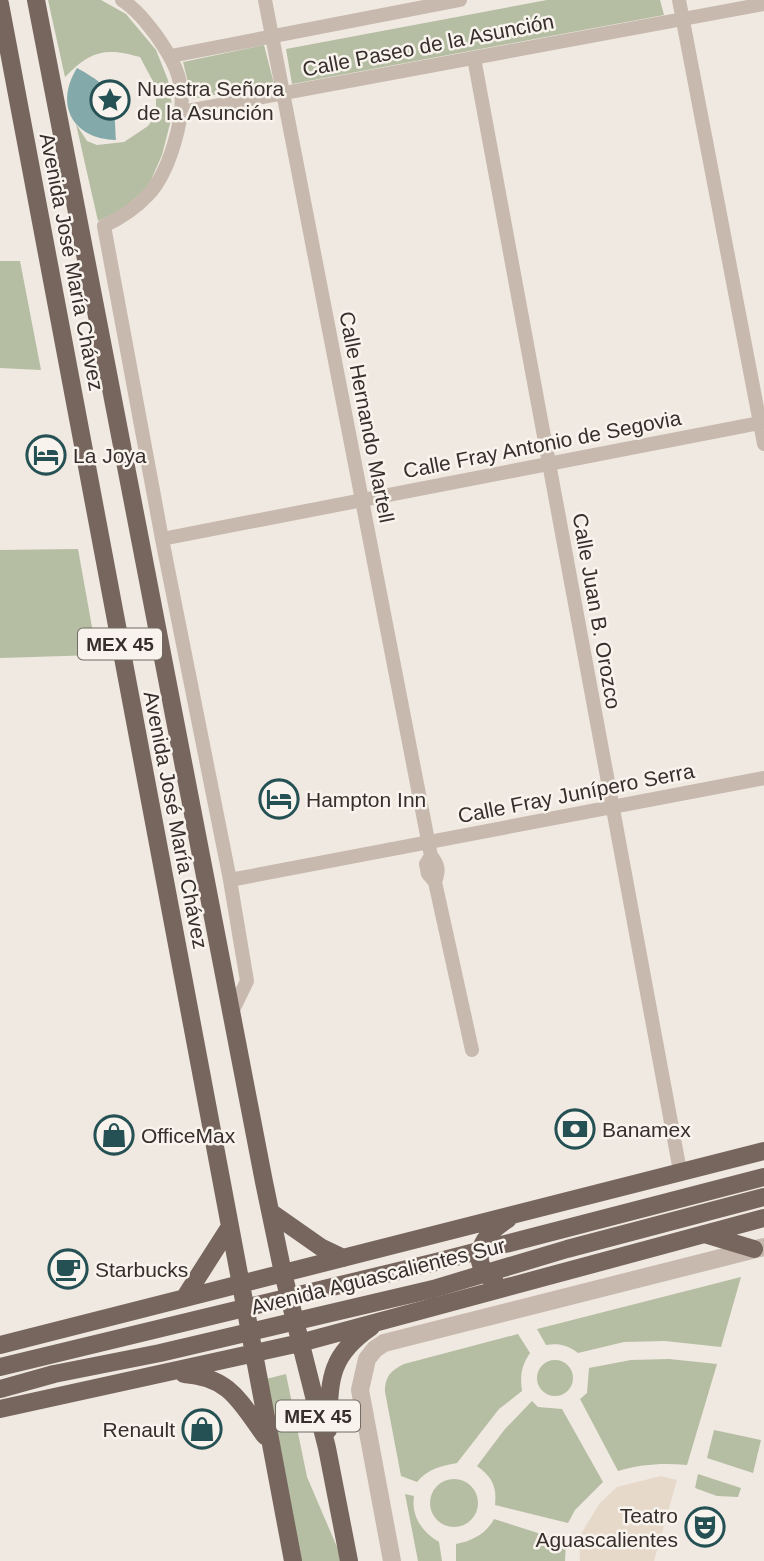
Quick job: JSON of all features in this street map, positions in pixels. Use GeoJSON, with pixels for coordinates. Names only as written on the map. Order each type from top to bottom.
{"type":"FeatureCollection","features":[{"type":"Feature","properties":{"kind":"main road","name":"Avenida José María Chávez"},"geometry":{"type":"LineString","coordinates":[[36,0],[233,1010],[264,1182],[283,1273],[327,1448],[349,1561]]}},
{"type":"Feature","properties":{"kind":"main road","name":"Avenida José María Chávez"},"geometry":{"type":"LineString","coordinates":[[0,4],[293,1561]]}},
{"type":"Feature","properties":{"kind":"main road","name":"Avenida Aguascalientes Sur"},"geometry":{"type":"LineString","coordinates":[[0,1345],[764,1151]]}},
{"type":"Feature","properties":{"kind":"main road","name":"Avenida Aguascalientes Sur"},"geometry":{"type":"LineString","coordinates":[[0,1367],[436,1262],[764,1177]]}},
{"type":"Feature","properties":{"kind":"main road","name":"Avenida Aguascalientes Sur"},"geometry":{"type":"LineString","coordinates":[[0,1389],[54,1374],[160,1353],[433,1289],[567,1249],[764,1197]]}},
{"type":"Feature","properties":{"kind":"main road"},"geometry":{"type":"LineString","coordinates":[[503,1289],[488,1277],[481,1264],[480,1249],[495,1227],[520,1212]]}},
{"type":"Feature","properties":{"kind":"main road"},"geometry":{"type":"LineString","coordinates":[[272,1213],[322,1248],[343,1258]]}},
{"type":"Feature","properties":{"kind":"main road","name":"Avenida Aguascalientes Sur"},"geometry":{"type":"LineString","coordinates":[[0,1409],[300,1343],[764,1218]]}},
{"type":"Feature","properties":{"kind":"main road"},"geometry":{"type":"LineString","coordinates":[[185,1297],[229,1228]]}},
{"type":"Feature","properties":{"kind":"main road"},"geometry":{"type":"LineString","coordinates":[[704,1234],[759,1248]]}},
{"type":"Feature","properties":{"kind":"main road"},"geometry":{"type":"LineString","coordinates":[[327,1448],[331,1377],[335,1366],[358,1337],[389,1319]]}},
{"type":"Feature","properties":{"kind":"main road"},"geometry":{"type":"LineString","coordinates":[[166,1373],[203,1375],[223,1384],[239,1398],[270,1442]]}},
{"type":"Feature","properties":{"kind":"street","name":"Avenida José María Chávez"},"geometry":{"type":"LineString","coordinates":[[122,0],[147,24],[171,56],[181,86],[182,112],[168,160],[150,194],[123,217],[104,226],[247,981],[233,1010]]}},
{"type":"Feature","properties":{"kind":"street","name":"Calle Hernando Martell"},"geometry":{"type":"LineString","coordinates":[[265,0],[430,849],[426,864],[428,874],[435,882],[472,1050]]}},
{"type":"Feature","properties":{"kind":"street","name":"Calle Paseo de la Asunción"},"geometry":{"type":"LineString","coordinates":[[171,56],[460,0]]}},
{"type":"Feature","properties":{"kind":"street"},"geometry":{"type":"LineString","coordinates":[[679,0],[762,422],[764,444]]}},
{"type":"Feature","properties":{"kind":"street","name":"Calle Paseo de la Asunción"},"geometry":{"type":"LineString","coordinates":[[182,112],[764,4]]}},
{"type":"Feature","properties":{"kind":"street","name":"Calle Juan B. Orozco"},"geometry":{"type":"LineString","coordinates":[[474,58],[680,1171]]}},
{"type":"Feature","properties":{"kind":"street","name":"Calle Fray Antonio de Segovia"},"geometry":{"type":"LineString","coordinates":[[162,539],[762,422]]}},
{"type":"Feature","properties":{"kind":"street","name":"Calle Fray Junípero Serra"},"geometry":{"type":"LineString","coordinates":[[230,880],[430,849],[612,807],[764,778]]}},
{"type":"Feature","properties":{"kind":"street"},"geometry":{"type":"LineString","coordinates":[[392,1561],[360,1390],[367,1359],[375,1349],[384,1343],[759,1248]]}},
{"type":"Feature","properties":{"kind":"green space"},"geometry":{"type":"Polygon","coordinates":[[[48,0],[101,0],[126,14],[156,50],[168,80],[173,112],[162,155],[148,187],[120,211],[98,221],[76,124],[87,141],[97,145],[124,142],[148,126],[156,115],[156,87],[140,57],[117,52],[90,57],[65,77],[48,0]]]}},
{"type":"Feature","properties":{"kind":"green space"},"geometry":{"type":"Polygon","coordinates":[[[547,0],[660,0],[664,15],[292,84],[286,49],[547,0]]]}},
{"type":"Feature","properties":{"kind":"green space"},"geometry":{"type":"Polygon","coordinates":[[[264,45],[274,84],[192,99],[183,62],[264,45]]]}},
{"type":"Feature","properties":{"kind":"green space"},"geometry":{"type":"Polygon","coordinates":[[[0,261],[20,261],[41,370],[0,368],[0,261]]]}},
{"type":"Feature","properties":{"kind":"green space"},"geometry":{"type":"Polygon","coordinates":[[[78,549],[97,655],[0,658],[0,550],[78,549]]]}},
{"type":"Feature","properties":{"kind":"green space"},"geometry":{"type":"Polygon","coordinates":[[[741,1277],[721,1347],[665,1341],[624,1342],[578,1353],[563,1345],[546,1345],[537,1329],[741,1277]]]}},
{"type":"Feature","properties":{"kind":"green space"},"geometry":{"type":"Polygon","coordinates":[[[518,1334],[530,1353],[522,1371],[522,1391],[499,1409],[457,1463],[435,1469],[417,1482],[401,1476],[385,1392],[389,1375],[404,1364],[518,1334]]]}},
{"type":"Feature","properties":{"kind":"green space"},"geometry":{"type":"Polygon","coordinates":[[[669,1359],[717,1364],[687,1465],[652,1465],[618,1471],[580,1399],[587,1393],[589,1368],[631,1360],[669,1359]]]}},
{"type":"Feature","properties":{"kind":"green space"},"geometry":{"type":"Polygon","coordinates":[[[555,1360],[568,1365],[573,1378],[568,1391],[555,1396],[542,1391],[537,1378],[542,1365],[555,1360]]]}},
{"type":"Feature","properties":{"kind":"green space"},"geometry":{"type":"Polygon","coordinates":[[[286,1374],[307,1477],[343,1561],[299,1561],[266,1379],[286,1374]]]}},
{"type":"Feature","properties":{"kind":"green space"},"geometry":{"type":"Polygon","coordinates":[[[532,1401],[538,1407],[562,1409],[603,1482],[575,1510],[568,1523],[495,1505],[492,1482],[477,1466],[505,1429],[532,1401]]]}},
{"type":"Feature","properties":{"kind":"green space"},"geometry":{"type":"Polygon","coordinates":[[[714,1430],[761,1440],[753,1473],[707,1458],[714,1430]]]}},
{"type":"Feature","properties":{"kind":"green space"},"geometry":{"type":"Polygon","coordinates":[[[698,1474],[741,1488],[738,1497],[717,1496],[695,1488],[698,1474]]]}},
{"type":"Feature","properties":{"kind":"green space"},"geometry":{"type":"Polygon","coordinates":[[[454,1479],[471,1486],[478,1503],[471,1520],[454,1527],[437,1520],[430,1503],[437,1486],[454,1479]]]}},
{"type":"Feature","properties":{"kind":"green space"},"geometry":{"type":"Polygon","coordinates":[[[405,1494],[414,1496],[416,1517],[423,1528],[439,1542],[442,1561],[418,1561],[405,1494]]]}},
{"type":"Feature","properties":{"kind":"green space"},"geometry":{"type":"Polygon","coordinates":[[[494,1519],[566,1542],[565,1561],[456,1561],[456,1544],[478,1536],[494,1519]]]}},
{"type":"Feature","properties":{"kind":"shaded area"},"geometry":{"type":"Polygon","coordinates":[[[661,1476],[677,1480],[654,1561],[580,1561],[579,1537],[600,1503],[617,1487],[661,1476]]]}},
{"type":"Feature","properties":{"kind":"water"},"geometry":{"type":"Polygon","coordinates":[[[77,68],[99,82],[110,96],[115,114],[116,140],[89,134],[72,118],[67,95],[77,68]]]}},
{"type":"Feature","properties":{"kind":"place","name":"Nuestra Señora de la Asunción"},"geometry":{"type":"Point","coordinates":[110,100]}},
{"type":"Feature","properties":{"kind":"place","name":"La Joya"},"geometry":{"type":"Point","coordinates":[46,455]}},
{"type":"Feature","properties":{"kind":"place","name":"Hampton Inn"},"geometry":{"type":"Point","coordinates":[279,799]}},
{"type":"Feature","properties":{"kind":"place","name":"Banamex"},"geometry":{"type":"Point","coordinates":[575,1129]}},
{"type":"Feature","properties":{"kind":"place","name":"OfficeMax"},"geometry":{"type":"Point","coordinates":[114,1135]}},
{"type":"Feature","properties":{"kind":"place","name":"Starbucks"},"geometry":{"type":"Point","coordinates":[68,1269]}},
{"type":"Feature","properties":{"kind":"place","name":"Renault"},"geometry":{"type":"Point","coordinates":[202,1429]}},
{"type":"Feature","properties":{"kind":"place","name":"Teatro Aguascalientes"},"geometry":{"type":"Point","coordinates":[705,1527]}}]}
